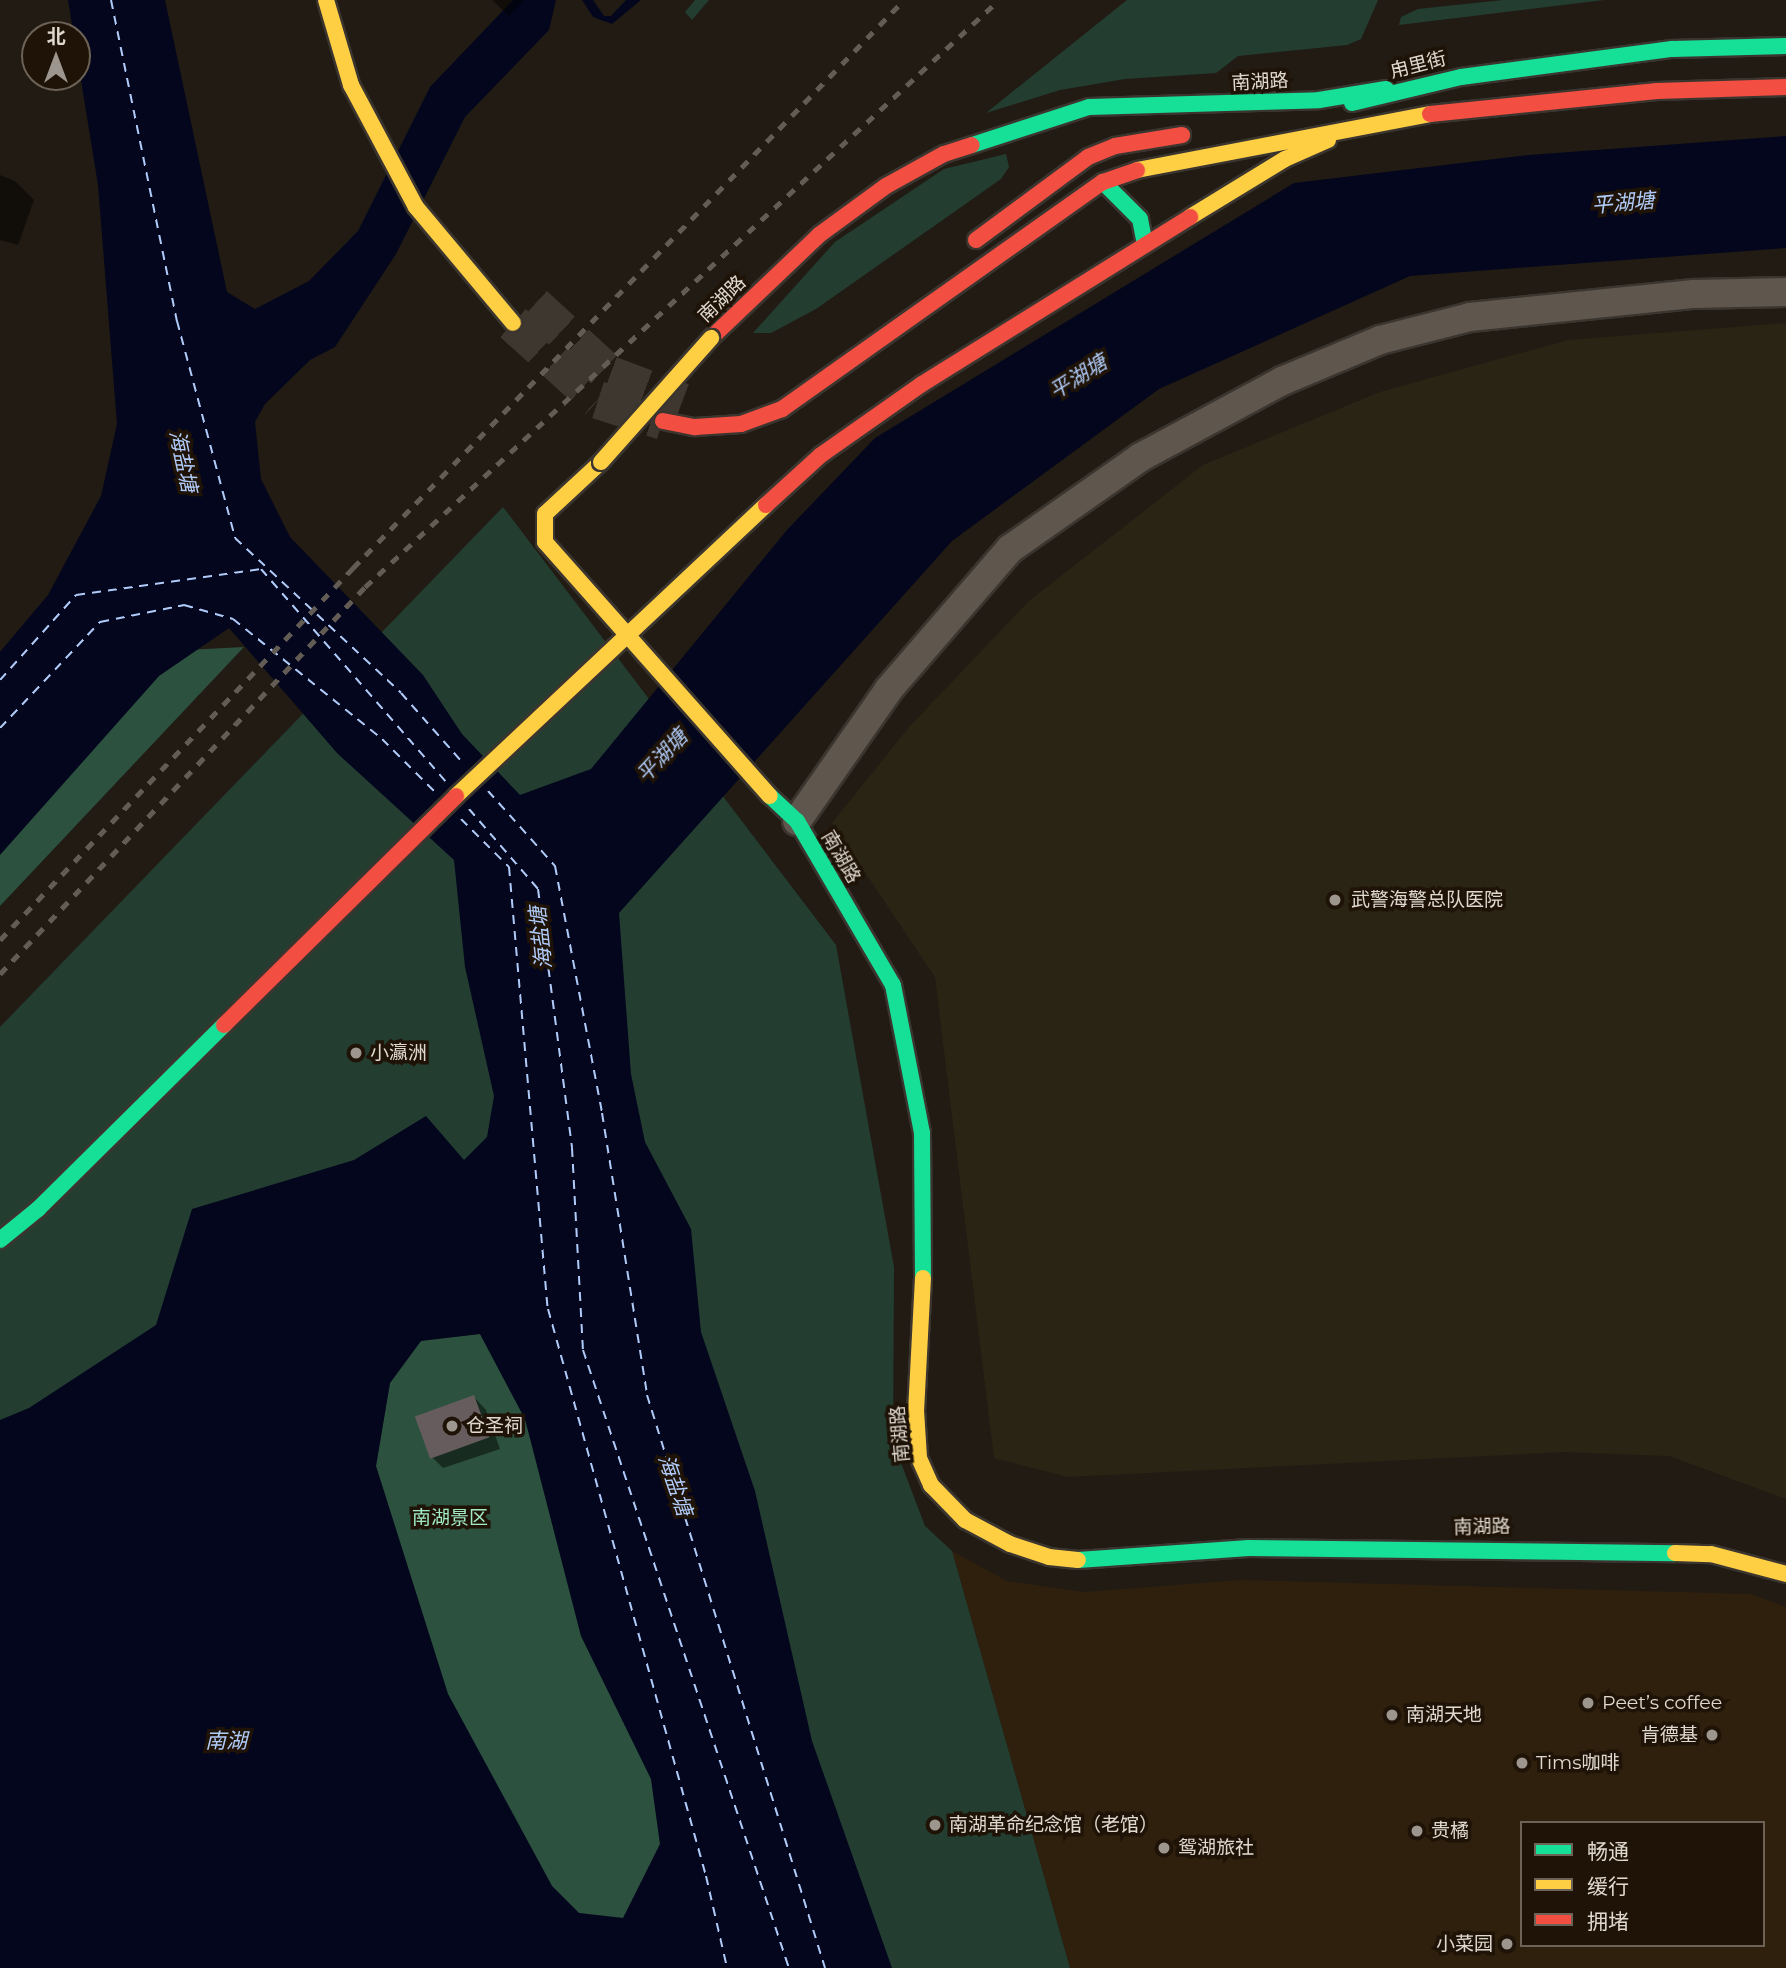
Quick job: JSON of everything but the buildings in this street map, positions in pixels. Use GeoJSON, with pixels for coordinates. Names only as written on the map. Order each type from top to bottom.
{"type":"FeatureCollection","features":[{"type":"Feature","properties":{"kind":"main road"},"geometry":{"type":"LineString","coordinates":[[326,0],[351,85],[416,207],[513,323]]}},
{"type":"Feature","properties":{"kind":"main road","name":"甪里街"},"geometry":{"type":"LineString","coordinates":[[1282,118],[1461,77],[1672,49],[1786,46]]}},
{"type":"Feature","properties":{"kind":"main road","name":"南湖路"},"geometry":{"type":"LineString","coordinates":[[1461,77],[1319,100],[1088,107],[944,154],[886,186],[819,235],[711,338],[601,462],[545,513],[545,542],[624,637],[749,778],[797,821],[893,985],[922,1133],[923,1318],[916,1410],[919,1458],[931,1485],[965,1521],[1010,1544],[1049,1557],[1077,1560],[1249,1548],[1546,1548],[1711,1554],[1786,1574]]}},
{"type":"Feature","properties":{"kind":"main road"},"geometry":{"type":"LineString","coordinates":[[663,421],[695,427],[741,424],[782,409],[1103,182],[1186,157],[1361,127],[1539,102],[1657,90],[1786,87]]}},
{"type":"Feature","properties":{"kind":"main road"},"geometry":{"type":"LineString","coordinates":[[1065,115],[1082,146]]}},
{"type":"Feature","properties":{"kind":"main road"},"geometry":{"type":"LineString","coordinates":[[0,1241],[38,1209],[523,730],[821,455],[922,384],[1145,244],[1285,159],[1361,127]]}},
{"type":"Feature","properties":{"kind":"main road"},"geometry":{"type":"LineString","coordinates":[[1082,146],[1115,146],[1205,131]]}},
{"type":"Feature","properties":{"kind":"main road"},"geometry":{"type":"LineString","coordinates":[[960,252],[1070,170],[1082,146]]}},
{"type":"Feature","properties":{"kind":"main road"},"geometry":{"type":"LineString","coordinates":[[1103,182],[1140,219],[1145,244]]}},
{"type":"Feature","properties":{"kind":"street"},"geometry":{"type":"LineString","coordinates":[[797,821],[889,689],[1010,549],[1141,457],[1282,381],[1380,340],[1470,317],[1693,294],[1786,292]]}},
{"type":"Feature","properties":{"kind":"shaded area","name":"武警海警总队医院"},"geometry":{"type":"Polygon","coordinates":[[[1786,323],[1786,1499],[1669,1456],[1564,1452],[1068,1477],[994,1458],[935,977],[832,823],[910,726],[1029,601],[1203,465],[1380,392],[1568,340],[1786,323]]]}},
{"type":"Feature","properties":{"kind":"shaded area","name":"南湖天地"},"geometry":{"type":"Polygon","coordinates":[[[952,1551],[1007,1581],[1084,1592],[1241,1580],[1751,1594],[1786,1607],[1786,1968],[1070,1968],[952,1551]]]}},
{"type":"Feature","properties":{"kind":"green space"},"geometry":{"type":"Polygon","coordinates":[[[695,0],[709,0],[692,20],[685,12],[695,0]]]}},
{"type":"Feature","properties":{"kind":"green space"},"geometry":{"type":"Polygon","coordinates":[[[1127,0],[1378,0],[1361,39],[1347,45],[1238,56],[1216,73],[1125,79],[1060,90],[986,113],[1127,0]]]}},
{"type":"Feature","properties":{"kind":"green space"},"geometry":{"type":"Polygon","coordinates":[[[1503,0],[1604,0],[1399,25],[1401,17],[1418,9],[1503,0]]]}},
{"type":"Feature","properties":{"kind":"green space"},"geometry":{"type":"Polygon","coordinates":[[[1006,154],[1009,167],[1001,179],[816,309],[771,333],[753,333],[835,242],[944,169],[1006,154]]]}},
{"type":"Feature","properties":{"kind":"green space","name":"南湖景区"},"geometry":{"type":"Polygon","coordinates":[[[503,507],[836,945],[894,1267],[893,1442],[925,1526],[952,1551],[1070,1968],[0,1968],[0,1027],[503,507]]]}},
{"type":"Feature","properties":{"kind":"green space"},"geometry":{"type":"Polygon","coordinates":[[[244,647],[0,906],[0,816],[167,651],[244,647]]]}},
{"type":"Feature","properties":{"kind":"green space"},"geometry":{"type":"Polygon","coordinates":[[[480,1334],[525,1419],[581,1636],[651,1779],[660,1844],[624,1918],[579,1913],[552,1886],[448,1694],[376,1466],[390,1383],[421,1340],[480,1334]]]}},
{"type":"Feature","properties":{"kind":"water"},"geometry":{"type":"Polygon","coordinates":[[[68,0],[165,0],[227,292],[255,309],[309,281],[358,231],[430,87],[513,0],[556,0],[549,30],[465,117],[396,254],[335,347],[310,360],[265,404],[255,422],[261,479],[290,537],[423,675],[462,734],[520,795],[591,769],[787,530],[875,438],[1294,183],[1529,155],[1786,136],[1786,248],[1410,276],[1159,389],[952,541],[619,913],[631,1074],[645,1142],[691,1229],[701,1332],[755,1491],[812,1741],[892,1968],[0,1968],[0,1420],[29,1408],[156,1325],[192,1209],[354,1160],[426,1116],[464,1160],[487,1137],[494,1096],[465,967],[454,860],[337,753],[229,628],[159,676],[0,855],[0,652],[48,595],[101,496],[117,424],[98,185],[83,91],[91,91],[91,21],[71,21],[68,0]],[[480,1334],[421,1341],[390,1383],[376,1466],[448,1694],[552,1886],[579,1913],[623,1918],[660,1844],[651,1779],[581,1636],[525,1419],[480,1334]]]}},
{"type":"Feature","properties":{"kind":"water"},"geometry":{"type":"Polygon","coordinates":[[[582,0],[593,0],[604,16],[611,16],[626,0],[641,0],[612,24],[593,17],[582,0]]]}},
{"type":"Feature","properties":{"kind":"ferry route"},"geometry":{"type":"LineString","coordinates":[[111,0],[177,321],[235,538],[401,693],[463,763]]}},
{"type":"Feature","properties":{"kind":"ferry route"},"geometry":{"type":"LineString","coordinates":[[0,680],[76,595],[261,569],[445,781]]}},
{"type":"Feature","properties":{"kind":"ferry route"},"geometry":{"type":"LineString","coordinates":[[0,728],[100,622],[184,605],[233,619],[382,739],[435,792]]}},
{"type":"Feature","properties":{"kind":"ferry route"},"geometry":{"type":"LineString","coordinates":[[488,791],[555,866],[602,1113],[647,1395],[825,1968]]}},
{"type":"Feature","properties":{"kind":"ferry route"},"geometry":{"type":"LineString","coordinates":[[469,809],[538,889],[572,1148],[583,1350],[789,1968]]}},
{"type":"Feature","properties":{"kind":"ferry route"},"geometry":{"type":"LineString","coordinates":[[461,819],[509,867],[548,1309],[706,1876],[727,1968]]}},
{"type":"Feature","properties":{"kind":"tunnel"},"geometry":{"type":"LineString","coordinates":[[534,305],[610,375],[682,402]]}},
{"type":"Feature","properties":{"kind":"tunnel"},"geometry":{"type":"LineString","coordinates":[[513,323],[598,400],[663,421]]}},
{"type":"Feature","properties":{"kind":"railway"},"geometry":{"type":"LineString","coordinates":[[0,940],[353,568],[904,0]]}},
{"type":"Feature","properties":{"kind":"railway"},"geometry":{"type":"LineString","coordinates":[[0,974],[365,587],[999,0]]}},
{"type":"Feature","properties":{"kind":"traffic: fast"},"geometry":{"type":"LineString","coordinates":[[1352,103],[1461,77],[1672,49],[1786,46]]}},
{"type":"Feature","properties":{"kind":"traffic: fast"},"geometry":{"type":"LineString","coordinates":[[972,145],[1089,107],[1319,100],[1386,89]]}},
{"type":"Feature","properties":{"kind":"traffic: fast"},"geometry":{"type":"LineString","coordinates":[[1103,182],[1140,219],[1145,244]]}},
{"type":"Feature","properties":{"kind":"traffic: fast"},"geometry":{"type":"LineString","coordinates":[[770,796],[797,821],[893,985],[922,1133],[923,1278]]}},
{"type":"Feature","properties":{"kind":"traffic: fast"},"geometry":{"type":"LineString","coordinates":[[0,1240],[38,1209],[224,1025]]}},
{"type":"Feature","properties":{"kind":"traffic: fast"},"geometry":{"type":"LineString","coordinates":[[1078,1560],[1249,1548],[1675,1553]]}},
{"type":"Feature","properties":{"kind":"traffic: slow"},"geometry":{"type":"LineString","coordinates":[[326,0],[351,85],[416,207],[513,323]]}},
{"type":"Feature","properties":{"kind":"traffic: slow"},"geometry":{"type":"LineString","coordinates":[[1137,170],[1430,114]]}},
{"type":"Feature","properties":{"kind":"traffic: slow"},"geometry":{"type":"LineString","coordinates":[[1190,217],[1285,159],[1328,140]]}},
{"type":"Feature","properties":{"kind":"traffic: slow"},"geometry":{"type":"LineString","coordinates":[[601,462],[711,338]]}},
{"type":"Feature","properties":{"kind":"traffic: slow"},"geometry":{"type":"LineString","coordinates":[[601,462],[545,514],[545,542],[770,796]]}},
{"type":"Feature","properties":{"kind":"traffic: slow"},"geometry":{"type":"LineString","coordinates":[[456,796],[766,505]]}},
{"type":"Feature","properties":{"kind":"traffic: slow"},"geometry":{"type":"LineString","coordinates":[[923,1278],[916,1410],[919,1458],[931,1485],[965,1520],[1010,1544],[1049,1557],[1078,1560]]}},
{"type":"Feature","properties":{"kind":"traffic: slow"},"geometry":{"type":"LineString","coordinates":[[1675,1553],[1711,1554],[1786,1574]]}},
{"type":"Feature","properties":{"kind":"traffic: jam"},"geometry":{"type":"LineString","coordinates":[[1430,114],[1657,91],[1786,87]]}},
{"type":"Feature","properties":{"kind":"traffic: jam"},"geometry":{"type":"LineString","coordinates":[[976,240],[1088,157],[1115,146],[1182,135]]}},
{"type":"Feature","properties":{"kind":"traffic: jam"},"geometry":{"type":"LineString","coordinates":[[711,338],[819,235],[886,186],[944,154],[972,145]]}},
{"type":"Feature","properties":{"kind":"traffic: jam"},"geometry":{"type":"LineString","coordinates":[[663,421],[695,427],[741,424],[782,409],[1103,182],[1137,170]]}},
{"type":"Feature","properties":{"kind":"traffic: jam"},"geometry":{"type":"LineString","coordinates":[[766,505],[821,455],[922,384],[1190,217]]}},
{"type":"Feature","properties":{"kind":"traffic: jam"},"geometry":{"type":"LineString","coordinates":[[224,1025],[456,796]]}},
{"type":"Feature","properties":{"kind":"place","name":"武警海警总队医院"},"geometry":{"type":"Point","coordinates":[1335,900]}},
{"type":"Feature","properties":{"kind":"place","name":"小瀛洲"},"geometry":{"type":"Point","coordinates":[356,1053]}},
{"type":"Feature","properties":{"kind":"place","name":"仓圣祠"},"geometry":{"type":"Point","coordinates":[452,1426]}},
{"type":"Feature","properties":{"kind":"place","name":"Peet’s coffee"},"geometry":{"type":"Point","coordinates":[1588,1703]}},
{"type":"Feature","properties":{"kind":"place","name":"南湖天地"},"geometry":{"type":"Point","coordinates":[1392,1715]}},
{"type":"Feature","properties":{"kind":"place","name":"肯德基"},"geometry":{"type":"Point","coordinates":[1712,1735]}},
{"type":"Feature","properties":{"kind":"place","name":"Tims咖啡"},"geometry":{"type":"Point","coordinates":[1522,1763]}},
{"type":"Feature","properties":{"kind":"place","name":"南湖革命纪念馆（老馆）"},"geometry":{"type":"Point","coordinates":[935,1825]}},
{"type":"Feature","properties":{"kind":"place","name":"贵橘"},"geometry":{"type":"Point","coordinates":[1417,1831]}},
{"type":"Feature","properties":{"kind":"place","name":"鸳湖旅社"},"geometry":{"type":"Point","coordinates":[1164,1848]}},
{"type":"Feature","properties":{"kind":"place","name":"小菜园"},"geometry":{"type":"Point","coordinates":[1507,1944]}},
{"type":"Feature","properties":{"kind":"water label","name":"平湖塘"},"geometry":{"type":"Point","coordinates":[1623,203]}},
{"type":"Feature","properties":{"kind":"water label","name":"平湖塘"},"geometry":{"type":"Point","coordinates":[1078,377]}},
{"type":"Feature","properties":{"kind":"water label","name":"海盐塘"},"geometry":{"type":"Point","coordinates":[183,461]}},
{"type":"Feature","properties":{"kind":"water label","name":"平湖塘"},"geometry":{"type":"Point","coordinates":[662,756]}},
{"type":"Feature","properties":{"kind":"water label","name":"海盐塘"},"geometry":{"type":"Point","coordinates":[541,938]}},
{"type":"Feature","properties":{"kind":"water label","name":"海盐塘"},"geometry":{"type":"Point","coordinates":[675,1485]}},
{"type":"Feature","properties":{"kind":"water label","name":"南湖"},"geometry":{"type":"Point","coordinates":[226,1741]}}]}
